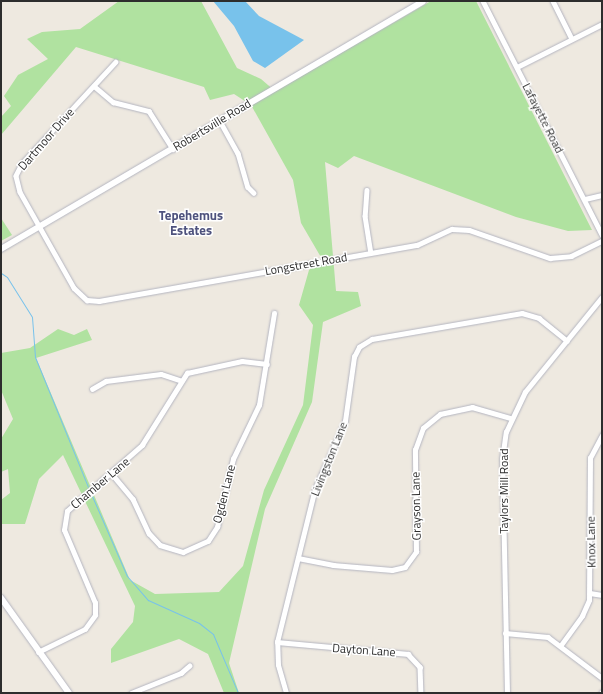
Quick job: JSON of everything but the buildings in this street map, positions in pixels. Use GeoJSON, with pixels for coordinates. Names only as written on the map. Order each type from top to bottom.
{"type":"FeatureCollection","features":[{"type":"Feature","properties":{"kind":"street","name":"Robertsville Road"},"geometry":{"type":"LineString","coordinates":[[1,249],[423,1]]}},
{"type":"Feature","properties":{"kind":"street","name":"Lafayette Road"},"geometry":{"type":"LineString","coordinates":[[483,1],[602,235]]}},
{"type":"Feature","properties":{"kind":"street"},"geometry":{"type":"LineString","coordinates":[[553,1],[572,39]]}},
{"type":"Feature","properties":{"kind":"street"},"geometry":{"type":"LineString","coordinates":[[517,67],[602,24]]}},
{"type":"Feature","properties":{"kind":"street","name":"Dartmoor Drive"},"geometry":{"type":"LineString","coordinates":[[40,226],[18,188],[17,174],[116,62]]}},
{"type":"Feature","properties":{"kind":"street"},"geometry":{"type":"LineString","coordinates":[[94,86],[113,102],[149,111],[173,149]]}},
{"type":"Feature","properties":{"kind":"street"},"geometry":{"type":"LineString","coordinates":[[220,121],[238,153],[248,187],[254,193]]}},
{"type":"Feature","properties":{"kind":"street"},"geometry":{"type":"LineString","coordinates":[[368,190],[365,216],[371,253]]}},
{"type":"Feature","properties":{"kind":"street"},"geometry":{"type":"LineString","coordinates":[[585,199],[602,195]]}},
{"type":"Feature","properties":{"kind":"street","name":"Longstreet Road"},"geometry":{"type":"LineString","coordinates":[[40,226],[77,292],[95,302],[417,245],[457,228],[550,258],[571,256],[602,241]]}},
{"type":"Feature","properties":{"kind":"street","name":"Taylors Mill Road"},"geometry":{"type":"LineString","coordinates":[[507,693],[502,459],[510,418],[525,392],[602,297]]}},
{"type":"Feature","properties":{"kind":"street","name":"Ogden Lane"},"geometry":{"type":"LineString","coordinates":[[112,474],[133,499],[149,533],[160,545],[183,552],[203,546],[217,527],[228,474],[259,405],[267,364],[274,313]]}},
{"type":"Feature","properties":{"kind":"street","name":"Livingston Lane"},"geometry":{"type":"LineString","coordinates":[[286,693],[278,665],[277,642],[318,480],[345,421],[354,354],[364,343],[522,313],[539,318],[567,341]]}},
{"type":"Feature","properties":{"kind":"street","name":"Chamber Lane"},"geometry":{"type":"LineString","coordinates":[[38,652],[85,629],[94,618],[95,603],[64,521],[70,508],[112,474],[150,436],[180,380],[197,368],[242,361],[267,364]]}},
{"type":"Feature","properties":{"kind":"street"},"geometry":{"type":"LineString","coordinates":[[92,389],[106,381],[161,374],[180,380]]}},
{"type":"Feature","properties":{"kind":"street","name":"Grayson Lane"},"geometry":{"type":"LineString","coordinates":[[298,558],[333,566],[392,570],[405,568],[416,552],[415,450],[423,428],[440,414],[472,407],[510,418]]}},
{"type":"Feature","properties":{"kind":"street","name":"Knox Lane"},"geometry":{"type":"LineString","coordinates":[[561,645],[582,616],[590,593],[590,458],[602,435]]}},
{"type":"Feature","properties":{"kind":"street"},"geometry":{"type":"LineString","coordinates":[[590,593],[602,595]]}},
{"type":"Feature","properties":{"kind":"street"},"geometry":{"type":"LineString","coordinates":[[1,598],[38,652],[69,693]]}},
{"type":"Feature","properties":{"kind":"street"},"geometry":{"type":"LineString","coordinates":[[505,633],[538,634],[561,645],[602,678]]}},
{"type":"Feature","properties":{"kind":"street","name":"Dayton Lane"},"geometry":{"type":"LineString","coordinates":[[277,642],[408,654],[420,667],[421,693]]}},
{"type":"Feature","properties":{"kind":"street"},"geometry":{"type":"LineString","coordinates":[[131,693],[141,691],[181,673],[189,666]]}},
{"type":"Feature","properties":{"kind":"green space"},"geometry":{"type":"Polygon","coordinates":[[[119,1],[201,1],[237,68],[261,79],[275,91],[431,1],[476,1],[592,230],[568,231],[516,217],[354,156],[338,168],[325,162],[336,291],[358,292],[361,306],[323,322],[312,402],[265,509],[229,663],[239,693],[224,693],[208,654],[179,639],[111,663],[111,649],[133,622],[135,606],[63,455],[39,479],[25,524],[1,524],[1,500],[10,493],[8,469],[1,472],[1,439],[13,419],[1,390],[1,353],[30,348],[58,329],[74,335],[87,329],[92,340],[36,358],[130,580],[155,594],[219,592],[243,566],[264,490],[303,405],[313,325],[299,305],[309,270],[322,259],[301,223],[293,180],[251,105],[234,94],[210,100],[204,87],[76,47],[1,135],[1,117],[11,106],[4,96],[18,75],[48,59],[27,39],[42,32],[80,29],[119,1]]]}},
{"type":"Feature","properties":{"kind":"green space"},"geometry":{"type":"Polygon","coordinates":[[[1,218],[12,235],[1,241],[1,218]]]}},
{"type":"Feature","properties":{"kind":"water"},"geometry":{"type":"Polygon","coordinates":[[[213,1],[245,1],[259,16],[304,40],[265,68],[253,61],[234,26],[213,1]]]}},
{"type":"Feature","properties":{"kind":"waterway"},"geometry":{"type":"LineString","coordinates":[[1,273],[7,277],[32,317],[35,357],[88,487]]}},
{"type":"Feature","properties":{"kind":"waterway"},"geometry":{"type":"LineString","coordinates":[[92,496],[127,576],[148,600],[199,623],[213,634],[238,693]]}},
{"type":"Feature","properties":{"kind":"district","name":"Tepehemus Estates"},"geometry":{"type":"Point","coordinates":[191,224]}}]}
